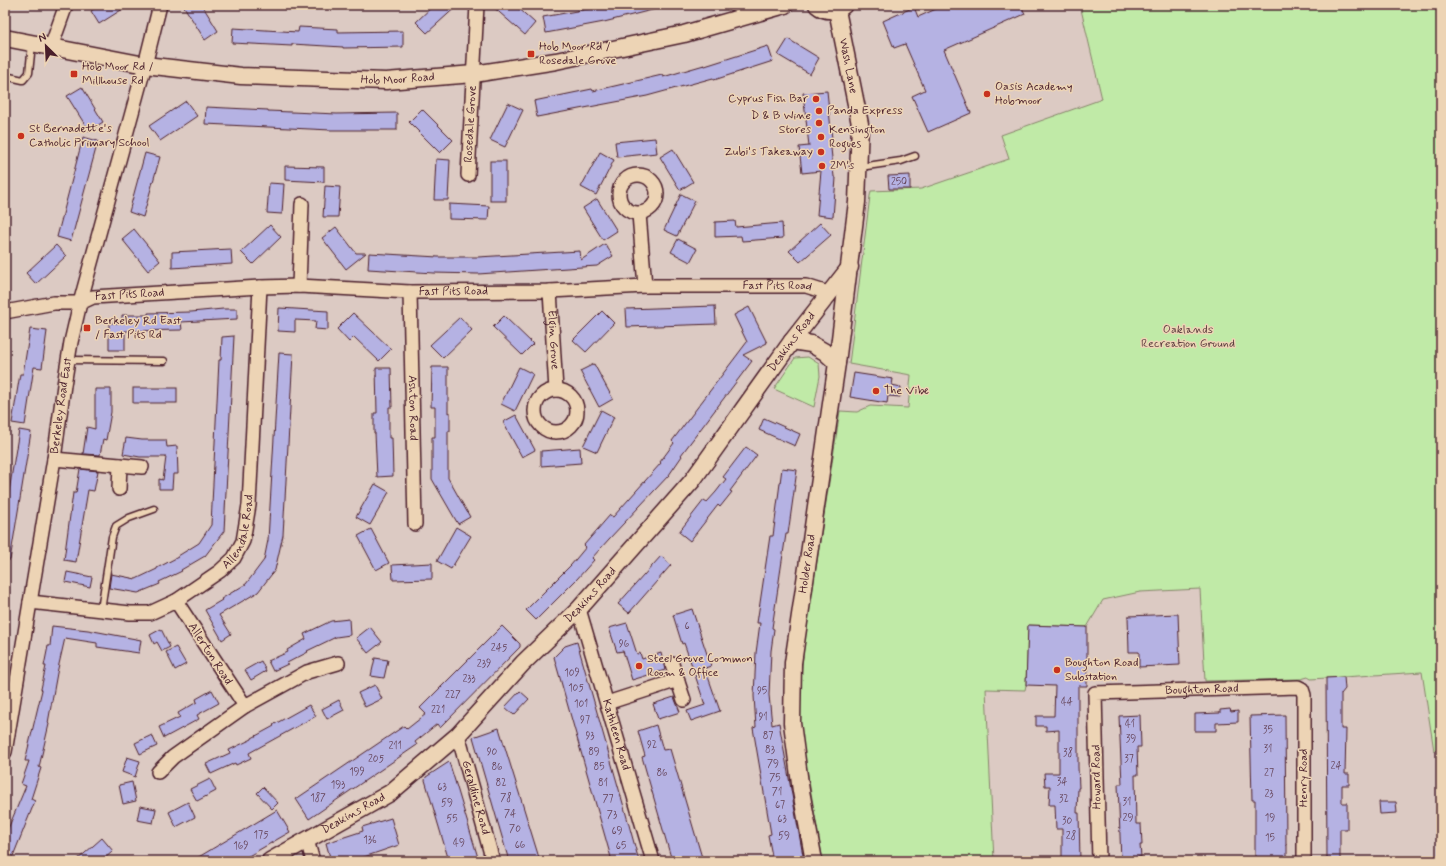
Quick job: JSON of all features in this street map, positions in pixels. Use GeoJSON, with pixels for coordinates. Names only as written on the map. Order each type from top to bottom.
{"type":"FeatureCollection","features":[{"type":"Feature","properties":{"kind":"street"},"geometry":{"type":"LineString","coordinates":[[51,47],[66,5]]}},
{"type":"Feature","properties":{"kind":"street","name":"Berkeley Road East"},"geometry":{"type":"LineString","coordinates":[[5,752],[54,459],[68,360],[80,303],[160,5]]}},
{"type":"Feature","properties":{"kind":"street","name":"Rosedale Grove"},"geometry":{"type":"LineString","coordinates":[[468,175],[477,5]]}},
{"type":"Feature","properties":{"kind":"street","name":"Hob Moor Road"},"geometry":{"type":"LineString","coordinates":[[5,38],[145,65],[241,76],[386,81],[474,74],[556,61],[684,34],[785,5]]}},
{"type":"Feature","properties":{"kind":"street","name":"Wash Lane"},"geometry":{"type":"LineString","coordinates":[[817,5],[824,10],[841,7],[860,124],[857,202],[850,267]]}},
{"type":"Feature","properties":{"kind":"street"},"geometry":{"type":"LineString","coordinates":[[299,286],[302,204]]}},
{"type":"Feature","properties":{"kind":"street"},"geometry":{"type":"LineString","coordinates":[[639,214],[645,286]]}},
{"type":"Feature","properties":{"kind":"street","name":"Deakins Road"},"geometry":{"type":"LineString","coordinates":[[270,861],[390,793],[458,735],[523,664],[579,609],[692,481],[792,341],[828,293],[850,267]]}},
{"type":"Feature","properties":{"kind":"street","name":"Holder Road"},"geometry":{"type":"LineString","coordinates":[[814,861],[801,791],[792,723],[793,663],[850,267]]}},
{"type":"Feature","properties":{"kind":"street","name":"Fast Pits Road"},"geometry":{"type":"LineString","coordinates":[[5,312],[54,303],[80,303],[94,297],[299,286],[410,292],[550,291],[645,286],[806,286],[828,293]]}},
{"type":"Feature","properties":{"kind":"street","name":"Allendale Road"},"geometry":{"type":"LineString","coordinates":[[30,602],[130,613],[150,613],[176,601],[220,571],[234,558],[243,541],[249,504],[260,287]]}},
{"type":"Feature","properties":{"kind":"street","name":"Elgin Grove"},"geometry":{"type":"LineString","coordinates":[[550,291],[556,390]]}},
{"type":"Feature","properties":{"kind":"street","name":"Ashton Road"},"geometry":{"type":"LineString","coordinates":[[410,292],[415,524]]}},
{"type":"Feature","properties":{"kind":"street"},"geometry":{"type":"LineString","coordinates":[[792,341],[811,344],[825,352],[837,364]]}},
{"type":"Feature","properties":{"kind":"street"},"geometry":{"type":"LineString","coordinates":[[54,459],[142,467]]}},
{"type":"Feature","properties":{"kind":"street"},"geometry":{"type":"LineString","coordinates":[[119,489],[120,465]]}},
{"type":"Feature","properties":{"kind":"street","name":"Allerton Road"},"geometry":{"type":"LineString","coordinates":[[176,601],[245,706]]}},
{"type":"Feature","properties":{"kind":"street","name":"Kathleen Road"},"geometry":{"type":"LineString","coordinates":[[579,609],[653,861]]}},
{"type":"Feature","properties":{"kind":"street"},"geometry":{"type":"LineString","coordinates":[[158,772],[173,757],[245,706],[307,672],[338,663]]}},
{"type":"Feature","properties":{"kind":"street"},"geometry":{"type":"LineString","coordinates":[[672,664],[684,700]]}},
{"type":"Feature","properties":{"kind":"street"},"geometry":{"type":"LineString","coordinates":[[607,703],[678,680]]}},
{"type":"Feature","properties":{"kind":"street","name":"Boughton Road"},"geometry":{"type":"LineString","coordinates":[[1096,693],[1298,687],[1302,689],[1304,695]]}},
{"type":"Feature","properties":{"kind":"street","name":"Howard Road"},"geometry":{"type":"LineString","coordinates":[[1096,693],[1099,861]]}},
{"type":"Feature","properties":{"kind":"street","name":"Henry Road"},"geometry":{"type":"LineString","coordinates":[[1304,695],[1304,861]]}},
{"type":"Feature","properties":{"kind":"street","name":"Geraldine Road"},"geometry":{"type":"LineString","coordinates":[[458,735],[493,861]]}},
{"type":"Feature","properties":{"kind":"street"},"geometry":{"type":"LineString","coordinates":[[307,840],[313,861]]}},
{"type":"Feature","properties":{"kind":"lane"},"geometry":{"type":"LineString","coordinates":[[5,76],[23,80],[28,73],[32,43]]}},
{"type":"Feature","properties":{"kind":"lane"},"geometry":{"type":"LineString","coordinates":[[858,167],[901,161],[915,156]]}},
{"type":"Feature","properties":{"kind":"lane"},"geometry":{"type":"LineString","coordinates":[[68,360],[164,361]]}},
{"type":"Feature","properties":{"kind":"lane"},"geometry":{"type":"LineString","coordinates":[[101,610],[112,537],[116,526],[121,521],[154,509]]}},
{"type":"Feature","properties":{"kind":"green space","name":"Oaklands Recreation Ground"},"geometry":{"type":"Polygon","coordinates":[[[1080,5],[1441,5],[1441,749],[1434,751],[1422,672],[1311,679],[1308,677],[1301,679],[1205,681],[1200,589],[1140,592],[1103,600],[1087,627],[1028,625],[1025,690],[986,689],[994,861],[823,861],[803,747],[799,716],[799,696],[804,646],[840,411],[857,412],[870,406],[908,408],[911,375],[849,364],[871,191],[921,189],[1009,159],[1001,135],[1102,99],[1080,5]]]}},
{"type":"Feature","properties":{"kind":"green space"},"geometry":{"type":"Polygon","coordinates":[[[808,357],[819,364],[820,376],[814,407],[774,389],[795,358],[808,357]]]}},
{"type":"Feature","properties":{"kind":"building"},"geometry":{"type":"Polygon","coordinates":[[[100,5],[129,5],[99,24],[91,11],[100,5]]]}},
{"type":"Feature","properties":{"kind":"building"},"geometry":{"type":"Polygon","coordinates":[[[183,5],[202,5],[218,31],[205,40],[183,5]]]}},
{"type":"Feature","properties":{"kind":"building"},"geometry":{"type":"Polygon","coordinates":[[[434,5],[458,5],[427,33],[416,22],[434,5]]]}},
{"type":"Feature","properties":{"kind":"building"},"geometry":{"type":"Polygon","coordinates":[[[491,5],[515,5],[535,23],[525,35],[491,5]]]}},
{"type":"Feature","properties":{"kind":"building"},"geometry":{"type":"Polygon","coordinates":[[[610,5],[656,5],[656,9],[604,22],[546,33],[543,17],[610,5]]]}},
{"type":"Feature","properties":{"kind":"building"},"geometry":{"type":"Polygon","coordinates":[[[945,5],[1021,5],[1025,14],[944,50],[971,113],[928,132],[912,96],[925,90],[905,44],[894,48],[883,21],[914,7],[918,17],[945,5]]]}},
{"type":"Feature","properties":{"kind":"building"},"geometry":{"type":"Polygon","coordinates":[[[299,27],[338,29],[338,32],[403,31],[403,47],[343,48],[292,44],[292,46],[232,43],[233,28],[298,32],[299,27]]]}},
{"type":"Feature","properties":{"kind":"building"},"geometry":{"type":"Polygon","coordinates":[[[788,39],[819,58],[810,74],[778,55],[788,39]]]}},
{"type":"Feature","properties":{"kind":"building"},"geometry":{"type":"Polygon","coordinates":[[[768,46],[773,61],[714,80],[713,78],[647,96],[537,117],[534,101],[592,89],[593,91],[662,75],[663,77],[704,65],[705,66],[768,46]]]}},
{"type":"Feature","properties":{"kind":"building"},"geometry":{"type":"Polygon","coordinates":[[[82,87],[103,122],[89,131],[67,96],[82,87]]]}},
{"type":"Feature","properties":{"kind":"building"},"geometry":{"type":"Polygon","coordinates":[[[827,91],[832,139],[830,139],[834,177],[836,178],[833,217],[817,215],[821,171],[802,173],[799,147],[809,146],[803,93],[827,91]]]}},
{"type":"Feature","properties":{"kind":"building"},"geometry":{"type":"Polygon","coordinates":[[[186,101],[197,116],[160,141],[149,126],[186,101]]]}},
{"type":"Feature","properties":{"kind":"building"},"geometry":{"type":"Polygon","coordinates":[[[508,103],[523,110],[505,147],[490,140],[508,103]]]}},
{"type":"Feature","properties":{"kind":"building"},"geometry":{"type":"Polygon","coordinates":[[[206,107],[337,114],[397,113],[397,130],[331,130],[205,124],[206,107]]]}},
{"type":"Feature","properties":{"kind":"building"},"geometry":{"type":"Polygon","coordinates":[[[422,109],[453,140],[440,153],[409,122],[422,109]]]}},
{"type":"Feature","properties":{"kind":"building"},"geometry":{"type":"Polygon","coordinates":[[[83,137],[98,141],[71,241],[57,237],[83,137]]]}},
{"type":"Feature","properties":{"kind":"building"},"geometry":{"type":"Polygon","coordinates":[[[655,138],[657,153],[617,157],[615,142],[655,138]]]}},
{"type":"Feature","properties":{"kind":"building"},"geometry":{"type":"Polygon","coordinates":[[[673,149],[693,182],[680,190],[660,157],[673,149]]]}},
{"type":"Feature","properties":{"kind":"building"},"geometry":{"type":"Polygon","coordinates":[[[600,152],[614,160],[596,195],[581,187],[600,152]]]}},
{"type":"Feature","properties":{"kind":"building"},"geometry":{"type":"Polygon","coordinates":[[[145,153],[160,157],[143,217],[129,212],[145,153]]]}},
{"type":"Feature","properties":{"kind":"building"},"geometry":{"type":"Polygon","coordinates":[[[436,159],[450,160],[448,200],[434,200],[436,159]]]}},
{"type":"Feature","properties":{"kind":"building"},"geometry":{"type":"Polygon","coordinates":[[[490,161],[506,161],[506,201],[490,201],[490,161]]]}},
{"type":"Feature","properties":{"kind":"building"},"geometry":{"type":"Polygon","coordinates":[[[285,166],[324,167],[324,182],[285,180],[285,166]]]}},
{"type":"Feature","properties":{"kind":"building"},"geometry":{"type":"Polygon","coordinates":[[[910,175],[910,189],[889,189],[888,176],[910,175]]]}},
{"type":"Feature","properties":{"kind":"building"},"geometry":{"type":"Polygon","coordinates":[[[269,183],[284,184],[282,214],[267,213],[269,183]]]}},
{"type":"Feature","properties":{"kind":"building"},"geometry":{"type":"Polygon","coordinates":[[[325,186],[340,187],[338,217],[323,217],[325,186]]]}},
{"type":"Feature","properties":{"kind":"building"},"geometry":{"type":"Polygon","coordinates":[[[681,194],[695,201],[677,236],[664,230],[681,194]]]}},
{"type":"Feature","properties":{"kind":"building"},"geometry":{"type":"Polygon","coordinates":[[[597,199],[617,231],[603,240],[583,208],[597,199]]]}},
{"type":"Feature","properties":{"kind":"building"},"geometry":{"type":"Polygon","coordinates":[[[449,204],[489,206],[488,220],[449,219],[449,204]]]}},
{"type":"Feature","properties":{"kind":"building"},"geometry":{"type":"Polygon","coordinates":[[[735,221],[736,227],[782,223],[783,238],[742,241],[741,236],[715,237],[715,222],[735,221]]]}},
{"type":"Feature","properties":{"kind":"building"},"geometry":{"type":"Polygon","coordinates":[[[820,223],[831,235],[800,262],[789,251],[820,223]]]}},
{"type":"Feature","properties":{"kind":"building"},"geometry":{"type":"Polygon","coordinates":[[[270,225],[281,237],[253,264],[241,252],[270,225]]]}},
{"type":"Feature","properties":{"kind":"building"},"geometry":{"type":"Polygon","coordinates":[[[336,227],[356,253],[366,253],[346,269],[322,238],[336,227]]]}},
{"type":"Feature","properties":{"kind":"building"},"geometry":{"type":"Polygon","coordinates":[[[134,229],[160,261],[148,271],[122,239],[134,229]]]}},
{"type":"Feature","properties":{"kind":"building"},"geometry":{"type":"Polygon","coordinates":[[[678,239],[697,249],[690,262],[671,252],[678,239]]]}},
{"type":"Feature","properties":{"kind":"building"},"geometry":{"type":"Polygon","coordinates":[[[605,244],[613,256],[597,266],[478,274],[368,269],[369,253],[438,257],[478,257],[580,251],[581,260],[605,244]]]}},
{"type":"Feature","properties":{"kind":"building"},"geometry":{"type":"Polygon","coordinates":[[[56,245],[66,256],[36,284],[26,273],[56,245]]]}},
{"type":"Feature","properties":{"kind":"building"},"geometry":{"type":"Polygon","coordinates":[[[231,249],[232,264],[172,268],[172,252],[231,249]]]}},
{"type":"Feature","properties":{"kind":"building"},"geometry":{"type":"Polygon","coordinates":[[[715,306],[716,324],[627,327],[626,309],[715,306]]]}},
{"type":"Feature","properties":{"kind":"building"},"geometry":{"type":"Polygon","coordinates":[[[749,307],[767,343],[743,355],[752,361],[681,455],[682,456],[669,475],[592,558],[594,560],[577,579],[536,620],[526,610],[571,565],[586,547],[584,545],[610,515],[613,517],[661,463],[660,462],[674,443],[672,441],[747,342],[734,315],[749,307]]]}},
{"type":"Feature","properties":{"kind":"building"},"geometry":{"type":"Polygon","coordinates":[[[279,308],[328,311],[328,330],[315,329],[316,321],[295,320],[295,332],[278,331],[279,308]]]}},
{"type":"Feature","properties":{"kind":"building"},"geometry":{"type":"Polygon","coordinates":[[[237,309],[237,319],[181,322],[182,330],[125,331],[125,350],[109,350],[109,323],[122,323],[122,315],[148,315],[148,313],[191,312],[237,309]]]}},
{"type":"Feature","properties":{"kind":"building"},"geometry":{"type":"Polygon","coordinates":[[[602,311],[614,323],[586,352],[573,340],[602,311]]]}},
{"type":"Feature","properties":{"kind":"building"},"geometry":{"type":"Polygon","coordinates":[[[353,313],[391,349],[379,361],[354,337],[349,342],[337,329],[353,313]]]}},
{"type":"Feature","properties":{"kind":"building"},"geometry":{"type":"Polygon","coordinates":[[[504,316],[533,344],[522,355],[493,327],[504,316]]]}},
{"type":"Feature","properties":{"kind":"building"},"geometry":{"type":"Polygon","coordinates":[[[460,317],[472,330],[443,358],[430,345],[460,317]]]}},
{"type":"Feature","properties":{"kind":"building"},"geometry":{"type":"Polygon","coordinates":[[[30,329],[47,331],[42,368],[34,367],[25,425],[12,423],[20,374],[23,374],[30,329]]]}},
{"type":"Feature","properties":{"kind":"building"},"geometry":{"type":"Polygon","coordinates":[[[234,336],[224,531],[205,556],[181,570],[182,571],[159,582],[160,584],[138,593],[109,588],[111,574],[136,579],[157,569],[199,543],[211,525],[219,360],[221,360],[222,337],[234,336]]]}},
{"type":"Feature","properties":{"kind":"building"},"geometry":{"type":"Polygon","coordinates":[[[279,353],[293,354],[283,535],[275,570],[258,592],[219,615],[231,634],[222,640],[205,610],[246,584],[264,560],[268,540],[279,353]]]}},
{"type":"Feature","properties":{"kind":"building"},"geometry":{"type":"Polygon","coordinates":[[[594,364],[613,399],[599,407],[580,371],[594,364]]]}},
{"type":"Feature","properties":{"kind":"building"},"geometry":{"type":"Polygon","coordinates":[[[432,367],[448,367],[448,413],[450,412],[450,431],[448,431],[448,478],[470,517],[458,524],[432,479],[432,437],[435,437],[435,407],[431,407],[432,367]]]}},
{"type":"Feature","properties":{"kind":"building"},"geometry":{"type":"Polygon","coordinates":[[[519,367],[533,374],[515,411],[501,404],[519,367]]]}},
{"type":"Feature","properties":{"kind":"building"},"geometry":{"type":"Polygon","coordinates":[[[376,368],[391,368],[392,407],[389,407],[389,438],[392,438],[393,476],[377,477],[374,433],[374,413],[377,413],[376,368]]]}},
{"type":"Feature","properties":{"kind":"building","name":"The Vibe"},"geometry":{"type":"Polygon","coordinates":[[[854,373],[893,379],[892,385],[901,387],[900,397],[888,396],[887,403],[850,397],[854,373]]]}},
{"type":"Feature","properties":{"kind":"building"},"geometry":{"type":"Polygon","coordinates":[[[133,388],[177,388],[177,403],[133,403],[133,388]]]}},
{"type":"Feature","properties":{"kind":"building"},"geometry":{"type":"Polygon","coordinates":[[[95,389],[111,389],[111,412],[106,440],[103,439],[100,455],[83,454],[87,427],[95,429],[95,389]]]}},
{"type":"Feature","properties":{"kind":"building"},"geometry":{"type":"Polygon","coordinates":[[[601,410],[614,417],[597,452],[583,446],[601,410]]]}},
{"type":"Feature","properties":{"kind":"building"},"geometry":{"type":"Polygon","coordinates":[[[516,415],[535,450],[522,457],[503,422],[516,415]]]}},
{"type":"Feature","properties":{"kind":"building"},"geometry":{"type":"Polygon","coordinates":[[[764,418],[800,434],[795,446],[759,430],[764,418]]]}},
{"type":"Feature","properties":{"kind":"building"},"geometry":{"type":"Polygon","coordinates":[[[19,430],[31,432],[10,560],[5,560],[5,516],[19,430]]]}},
{"type":"Feature","properties":{"kind":"building"},"geometry":{"type":"Polygon","coordinates":[[[126,438],[166,440],[167,447],[177,446],[178,474],[173,474],[172,489],[159,489],[159,479],[163,480],[166,457],[140,457],[123,454],[126,438]]]}},
{"type":"Feature","properties":{"kind":"building"},"geometry":{"type":"Polygon","coordinates":[[[746,447],[757,455],[730,491],[732,492],[720,507],[718,505],[690,541],[679,532],[704,500],[707,502],[716,492],[726,479],[723,477],[746,447]]]}},
{"type":"Feature","properties":{"kind":"building"},"geometry":{"type":"Polygon","coordinates":[[[580,448],[581,463],[541,466],[541,451],[580,448]]]}},
{"type":"Feature","properties":{"kind":"building"},"geometry":{"type":"Polygon","coordinates":[[[782,468],[797,470],[772,628],[774,629],[771,651],[769,695],[772,725],[779,723],[804,861],[773,861],[768,835],[771,834],[753,728],[756,727],[754,696],[756,653],[760,623],[757,623],[770,536],[773,536],[782,468]]]}},
{"type":"Feature","properties":{"kind":"building"},"geometry":{"type":"Polygon","coordinates":[[[80,469],[98,471],[94,491],[88,490],[76,562],[64,560],[73,493],[76,493],[80,469]]]}},
{"type":"Feature","properties":{"kind":"building"},"geometry":{"type":"Polygon","coordinates":[[[375,484],[389,492],[370,525],[356,517],[375,484]]]}},
{"type":"Feature","properties":{"kind":"building"},"geometry":{"type":"Polygon","coordinates":[[[456,527],[471,536],[451,569],[437,561],[456,527]]]}},
{"type":"Feature","properties":{"kind":"building"},"geometry":{"type":"Polygon","coordinates":[[[371,529],[389,563],[376,570],[358,536],[371,529]]]}},
{"type":"Feature","properties":{"kind":"building"},"geometry":{"type":"Polygon","coordinates":[[[661,556],[671,565],[629,613],[618,604],[661,556]]]}},
{"type":"Feature","properties":{"kind":"building"},"geometry":{"type":"Polygon","coordinates":[[[432,563],[432,579],[393,580],[392,565],[432,563]]]}},
{"type":"Feature","properties":{"kind":"building"},"geometry":{"type":"Polygon","coordinates":[[[67,572],[92,577],[90,587],[65,582],[67,572]]]}},
{"type":"Feature","properties":{"kind":"building"},"geometry":{"type":"Polygon","coordinates":[[[692,609],[711,666],[705,668],[720,711],[691,721],[687,711],[705,705],[684,643],[682,644],[673,615],[692,609]]]}},
{"type":"Feature","properties":{"kind":"building"},"geometry":{"type":"Polygon","coordinates":[[[1178,614],[1180,665],[1139,667],[1139,652],[1129,652],[1128,616],[1178,614]]]}},
{"type":"Feature","properties":{"kind":"building"},"geometry":{"type":"Polygon","coordinates":[[[349,619],[350,635],[336,637],[307,651],[308,652],[287,663],[288,664],[273,671],[268,661],[288,652],[287,650],[306,639],[304,634],[331,621],[349,619]]]}},
{"type":"Feature","properties":{"kind":"building"},"geometry":{"type":"Polygon","coordinates":[[[627,623],[637,654],[640,653],[642,659],[661,653],[665,670],[632,680],[623,651],[617,652],[609,628],[627,623]]]}},
{"type":"Feature","properties":{"kind":"building"},"geometry":{"type":"Polygon","coordinates":[[[1028,625],[1087,627],[1087,686],[1078,686],[1079,788],[1077,813],[1079,813],[1080,861],[1062,861],[1062,829],[1056,829],[1055,805],[1049,805],[1050,786],[1045,786],[1044,773],[1059,773],[1059,730],[1046,731],[1046,726],[1036,726],[1036,716],[1054,716],[1055,686],[1026,685],[1028,625]]]}},
{"type":"Feature","properties":{"kind":"building"},"geometry":{"type":"Polygon","coordinates":[[[52,626],[88,630],[141,640],[139,653],[97,647],[97,643],[65,638],[57,673],[49,724],[39,767],[41,768],[31,799],[35,801],[13,856],[5,853],[5,836],[26,786],[21,784],[29,761],[25,761],[42,690],[46,666],[44,666],[48,646],[50,646],[52,626]]]}},
{"type":"Feature","properties":{"kind":"building"},"geometry":{"type":"Polygon","coordinates":[[[502,626],[520,644],[520,647],[440,728],[437,724],[415,742],[417,745],[309,819],[296,799],[404,726],[407,729],[426,714],[420,708],[502,626]]]}},
{"type":"Feature","properties":{"kind":"building"},"geometry":{"type":"Polygon","coordinates":[[[370,627],[382,642],[368,653],[356,638],[370,627]]]}},
{"type":"Feature","properties":{"kind":"building"},"geometry":{"type":"Polygon","coordinates":[[[161,629],[170,647],[162,651],[157,642],[154,644],[150,635],[161,629]]]}},
{"type":"Feature","properties":{"kind":"building"},"geometry":{"type":"Polygon","coordinates":[[[577,642],[639,861],[612,861],[554,657],[565,646],[577,642]]]}},
{"type":"Feature","properties":{"kind":"building"},"geometry":{"type":"Polygon","coordinates":[[[176,647],[186,664],[175,670],[166,652],[176,647]]]}},
{"type":"Feature","properties":{"kind":"building"},"geometry":{"type":"Polygon","coordinates":[[[375,658],[388,660],[384,678],[371,676],[375,658]]]}},
{"type":"Feature","properties":{"kind":"building"},"geometry":{"type":"Polygon","coordinates":[[[261,661],[266,671],[251,680],[245,670],[261,661]]]}},
{"type":"Feature","properties":{"kind":"building"},"geometry":{"type":"Polygon","coordinates":[[[1344,677],[1345,689],[1341,694],[1341,729],[1346,729],[1345,774],[1349,774],[1349,785],[1342,785],[1342,803],[1347,803],[1347,829],[1340,829],[1340,861],[1327,861],[1326,678],[1344,677]]]}},
{"type":"Feature","properties":{"kind":"building"},"geometry":{"type":"Polygon","coordinates":[[[375,685],[382,699],[365,707],[358,693],[375,685]]]}},
{"type":"Feature","properties":{"kind":"building"},"geometry":{"type":"Polygon","coordinates":[[[212,690],[219,703],[197,715],[199,719],[164,738],[159,727],[180,717],[178,713],[197,702],[196,699],[212,690]]]}},
{"type":"Feature","properties":{"kind":"building"},"geometry":{"type":"Polygon","coordinates":[[[520,691],[529,699],[514,715],[505,707],[520,691]]]}},
{"type":"Feature","properties":{"kind":"building"},"geometry":{"type":"Polygon","coordinates":[[[674,697],[680,712],[658,719],[653,704],[674,697]]]}},
{"type":"Feature","properties":{"kind":"building"},"geometry":{"type":"Polygon","coordinates":[[[339,700],[344,710],[327,719],[322,709],[339,700]]]}},
{"type":"Feature","properties":{"kind":"building"},"geometry":{"type":"Polygon","coordinates":[[[309,705],[316,716],[249,753],[251,758],[236,765],[235,763],[211,774],[206,764],[230,753],[229,750],[252,739],[274,726],[273,725],[309,705]]]}},
{"type":"Feature","properties":{"kind":"building"},"geometry":{"type":"Polygon","coordinates":[[[1230,709],[1231,712],[1238,711],[1238,722],[1216,723],[1216,731],[1195,731],[1195,714],[1220,713],[1220,710],[1230,709]]]}},
{"type":"Feature","properties":{"kind":"building"},"geometry":{"type":"Polygon","coordinates":[[[1140,715],[1141,747],[1137,747],[1138,775],[1135,775],[1136,824],[1141,824],[1141,857],[1138,857],[1138,861],[1121,861],[1118,784],[1122,784],[1119,716],[1140,715]]]}},
{"type":"Feature","properties":{"kind":"building"},"geometry":{"type":"Polygon","coordinates":[[[1285,715],[1287,861],[1255,859],[1255,800],[1252,800],[1250,716],[1285,715]]]}},
{"type":"Feature","properties":{"kind":"building"},"geometry":{"type":"Polygon","coordinates":[[[656,725],[663,750],[670,749],[703,861],[672,861],[642,757],[645,756],[638,731],[656,725]]]}},
{"type":"Feature","properties":{"kind":"building"},"geometry":{"type":"Polygon","coordinates":[[[499,728],[540,861],[509,861],[473,737],[499,728]]]}},
{"type":"Feature","properties":{"kind":"building"},"geometry":{"type":"Polygon","coordinates":[[[152,735],[157,746],[140,754],[135,743],[152,735]]]}},
{"type":"Feature","properties":{"kind":"building"},"geometry":{"type":"Polygon","coordinates":[[[127,757],[140,761],[135,777],[122,772],[127,757]]]}},
{"type":"Feature","properties":{"kind":"building"},"geometry":{"type":"Polygon","coordinates":[[[449,762],[479,861],[449,861],[425,780],[426,777],[449,762]]]}},
{"type":"Feature","properties":{"kind":"building"},"geometry":{"type":"Polygon","coordinates":[[[210,779],[216,791],[197,801],[190,789],[210,779]]]}},
{"type":"Feature","properties":{"kind":"building"},"geometry":{"type":"Polygon","coordinates":[[[132,782],[136,801],[123,804],[119,785],[132,782]]]}},
{"type":"Feature","properties":{"kind":"building"},"geometry":{"type":"Polygon","coordinates":[[[263,787],[278,803],[272,809],[257,793],[263,787]]]}},
{"type":"Feature","properties":{"kind":"building"},"geometry":{"type":"Polygon","coordinates":[[[188,802],[195,817],[176,827],[169,812],[188,802]]]}},
{"type":"Feature","properties":{"kind":"building"},"geometry":{"type":"Polygon","coordinates":[[[1379,802],[1396,802],[1397,813],[1380,814],[1379,802]]]}},
{"type":"Feature","properties":{"kind":"building"},"geometry":{"type":"Polygon","coordinates":[[[140,806],[156,809],[153,823],[137,820],[140,806]]]}},
{"type":"Feature","properties":{"kind":"building"},"geometry":{"type":"Polygon","coordinates":[[[277,810],[290,832],[240,861],[192,861],[277,810]]]}},
{"type":"Feature","properties":{"kind":"building"},"geometry":{"type":"Polygon","coordinates":[[[391,818],[399,845],[361,858],[362,861],[331,861],[326,843],[363,831],[362,827],[391,818]]]}},
{"type":"Feature","properties":{"kind":"building"},"geometry":{"type":"Polygon","coordinates":[[[102,838],[113,851],[102,861],[76,861],[102,838]]]}},
{"type":"Feature","properties":{"kind":"place","name":"Hob Moor Rd / Rosedale Grove"},"geometry":{"type":"Point","coordinates":[531,54]}},
{"type":"Feature","properties":{"kind":"place","name":"Hob Moor Rd / Millhouse Rd"},"geometry":{"type":"Point","coordinates":[74,74]}},
{"type":"Feature","properties":{"kind":"place","name":"Oasis Academy Hobmoor"},"geometry":{"type":"Point","coordinates":[987,94]}},
{"type":"Feature","properties":{"kind":"place","name":"Cyprus Fish Bar"},"geometry":{"type":"Point","coordinates":[816,99]}},
{"type":"Feature","properties":{"kind":"place","name":"Panda Express"},"geometry":{"type":"Point","coordinates":[819,111]}},
{"type":"Feature","properties":{"kind":"place","name":"D & B Wine Stores"},"geometry":{"type":"Point","coordinates":[819,123]}},
{"type":"Feature","properties":{"kind":"place","name":"St Bernadette's Catholic Primary School"},"geometry":{"type":"Point","coordinates":[21,136]}},
{"type":"Feature","properties":{"kind":"place","name":"Kensington Rogues"},"geometry":{"type":"Point","coordinates":[821,137]}},
{"type":"Feature","properties":{"kind":"place","name":"Zubi's Takeaway"},"geometry":{"type":"Point","coordinates":[821,152]}},
{"type":"Feature","properties":{"kind":"place","name":"2M's"},"geometry":{"type":"Point","coordinates":[822,166]}},
{"type":"Feature","properties":{"kind":"place","name":"Berkeley Rd East / Fast Pits Rd"},"geometry":{"type":"Point","coordinates":[87,328]}},
{"type":"Feature","properties":{"kind":"place","name":"The Vibe"},"geometry":{"type":"Point","coordinates":[876,391]}},
{"type":"Feature","properties":{"kind":"place","name":"Steel Grove Common Room & Office"},"geometry":{"type":"Point","coordinates":[639,666]}},
{"type":"Feature","properties":{"kind":"place","name":"Boughton Road Substation"},"geometry":{"type":"Point","coordinates":[1057,670]}}]}
